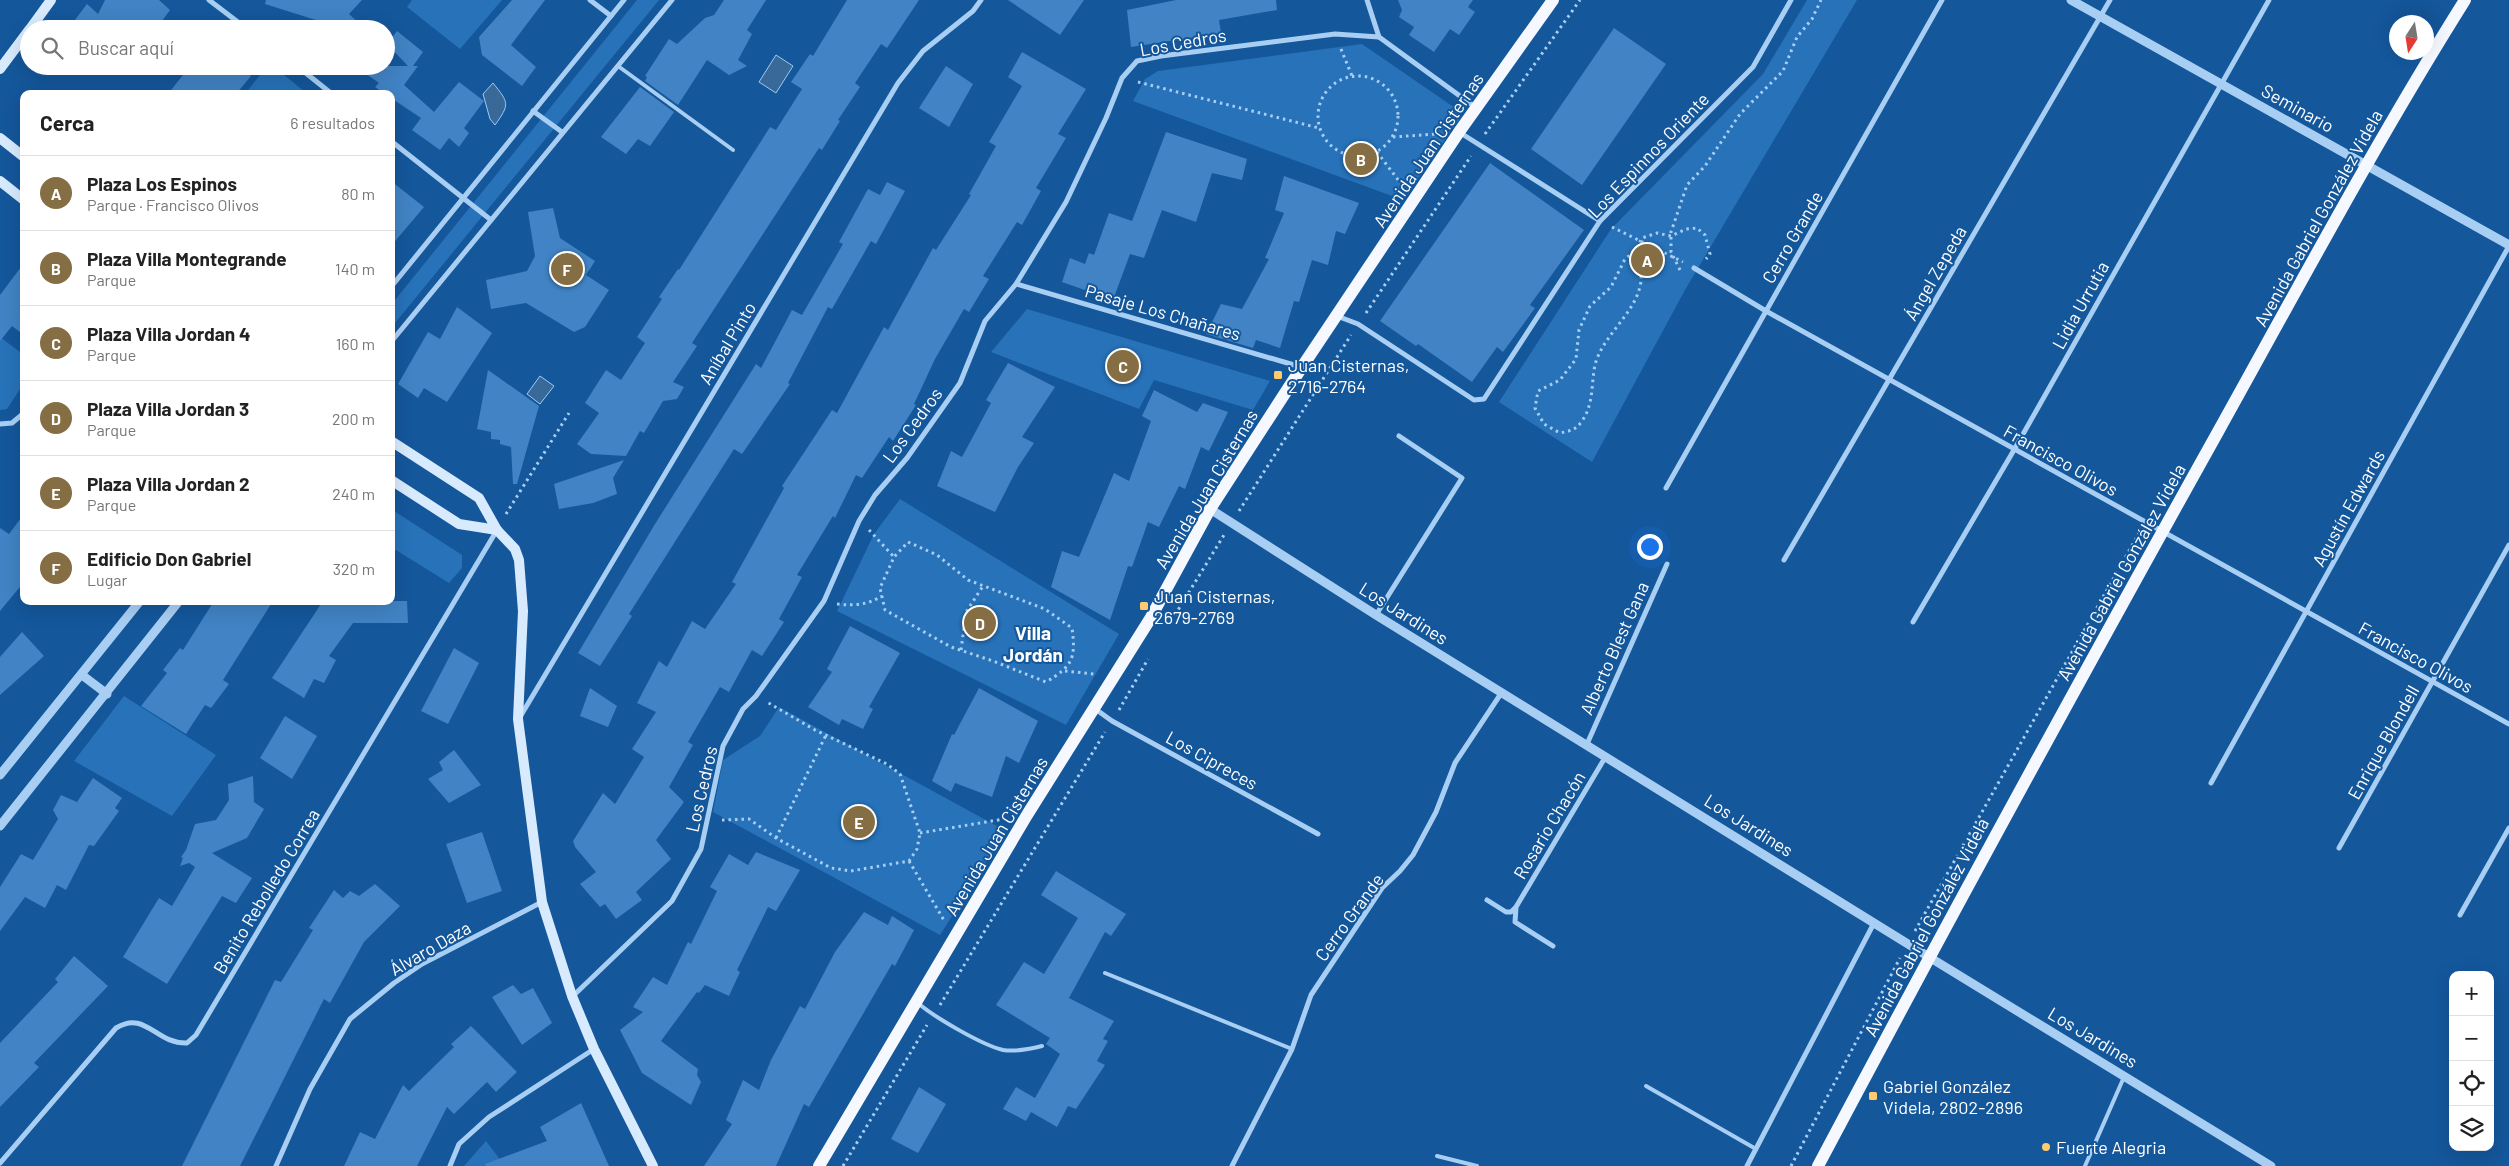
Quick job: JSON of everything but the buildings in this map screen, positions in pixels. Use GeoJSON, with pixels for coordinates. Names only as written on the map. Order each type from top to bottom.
{"type":"FeatureCollection","features":[{"type":"Feature","properties":{"kind":"main road"},"geometry":{"type":"LineString","coordinates":[[36,20],[51,0]]}},
{"type":"Feature","properties":{"kind":"main road","name":"Avenida Juan Cisternas"},"geometry":{"type":"LineString","coordinates":[[820,1166],[1027,815],[1150,619],[1210,510],[1302,367],[1459,132],[1553,0]]}},
{"type":"Feature","properties":{"kind":"main road","name":"Avenida Gabriel González Videla"},"geometry":{"type":"LineString","coordinates":[[1818,1166],[1929,957],[2162,532],[2367,166],[2465,0]]}},
{"type":"Feature","properties":{"kind":"main road"},"geometry":{"type":"LineString","coordinates":[[0,69],[20,42]]}},
{"type":"Feature","properties":{"kind":"main road"},"geometry":{"type":"LineString","coordinates":[[0,138],[20,154]]}},
{"type":"Feature","properties":{"kind":"main road"},"geometry":{"type":"LineString","coordinates":[[0,181],[20,197]]}},
{"type":"Feature","properties":{"kind":"main road"},"geometry":{"type":"LineString","coordinates":[[395,444],[479,498],[497,530],[515,548],[519,560],[523,611],[518,719],[542,902],[572,996],[594,1049],[653,1166]]}},
{"type":"Feature","properties":{"kind":"main road"},"geometry":{"type":"LineString","coordinates":[[395,483],[459,524],[497,530]]}},
{"type":"Feature","properties":{"kind":"street"},"geometry":{"type":"LineString","coordinates":[[209,0],[235,20]]}},
{"type":"Feature","properties":{"kind":"street"},"geometry":{"type":"LineString","coordinates":[[590,0],[611,16]]}},
{"type":"Feature","properties":{"kind":"street"},"geometry":{"type":"LineString","coordinates":[[395,282],[624,0]]}},
{"type":"Feature","properties":{"kind":"street"},"geometry":{"type":"LineString","coordinates":[[395,337],[672,0]]}},
{"type":"Feature","properties":{"kind":"street","name":"Aníbal Pinto"},"geometry":{"type":"LineString","coordinates":[[518,719],[898,83],[923,51],[973,11],[981,0]]}},
{"type":"Feature","properties":{"kind":"street"},"geometry":{"type":"LineString","coordinates":[[1367,0],[1379,37],[1476,108]]}},
{"type":"Feature","properties":{"kind":"street","name":"Los Espinnos Oriente"},"geometry":{"type":"LineString","coordinates":[[1358,324],[1474,400],[1484,399],[1600,221],[1753,67],[1792,0]]}},
{"type":"Feature","properties":{"kind":"street","name":"Cerro Grande"},"geometry":{"type":"LineString","coordinates":[[1666,488],[1942,0]]}},
{"type":"Feature","properties":{"kind":"street","name":"Seminario"},"geometry":{"type":"LineString","coordinates":[[2071,0],[2509,246]]}},
{"type":"Feature","properties":{"kind":"street","name":"Ángel Zepeda"},"geometry":{"type":"LineString","coordinates":[[1784,560],[2110,0]]}},
{"type":"Feature","properties":{"kind":"street","name":"Lidia Urrutia"},"geometry":{"type":"LineString","coordinates":[[1913,622],[2014,450],[2269,0]]}},
{"type":"Feature","properties":{"kind":"street","name":"Los Cedros"},"geometry":{"type":"LineString","coordinates":[[572,996],[672,901],[701,849],[709,820],[723,746],[743,709],[756,696],[824,601],[859,521],[875,495],[907,458],[960,383],[985,321],[1016,284],[1066,202],[1106,118],[1122,78],[1137,61],[1145,59],[1335,34],[1379,37]]}},
{"type":"Feature","properties":{"kind":"street"},"geometry":{"type":"LineString","coordinates":[[308,75],[327,90]]}},
{"type":"Feature","properties":{"kind":"street"},"geometry":{"type":"LineString","coordinates":[[533,111],[562,132]]}},
{"type":"Feature","properties":{"kind":"street"},"geometry":{"type":"LineString","coordinates":[[1459,132],[1600,221]]}},
{"type":"Feature","properties":{"kind":"street"},"geometry":{"type":"LineString","coordinates":[[395,144],[492,220]]}},
{"type":"Feature","properties":{"kind":"street","name":"Agustín Edwards"},"geometry":{"type":"LineString","coordinates":[[2211,783],[2509,246]]}},
{"type":"Feature","properties":{"kind":"street","name":"Francisco Olivos"},"geometry":{"type":"LineString","coordinates":[[1694,268],[1766,311],[2014,450],[2509,724]]}},
{"type":"Feature","properties":{"kind":"street","name":"Pasaje Los Chañares"},"geometry":{"type":"LineString","coordinates":[[1016,284],[1302,367]]}},
{"type":"Feature","properties":{"kind":"street"},"geometry":{"type":"LineString","coordinates":[[1337,316],[1358,324]]}},
{"type":"Feature","properties":{"kind":"street"},"geometry":{"type":"LineString","coordinates":[[0,424],[12,423],[20,416]]}},
{"type":"Feature","properties":{"kind":"street"},"geometry":{"type":"LineString","coordinates":[[1376,615],[1462,478],[1399,436]]}},
{"type":"Feature","properties":{"kind":"street","name":"Los Jardines"},"geometry":{"type":"LineString","coordinates":[[1210,510],[1376,615],[1929,957],[2125,1075],[2271,1166]]}},
{"type":"Feature","properties":{"kind":"street","name":"Benito Rebolledo Correa"},"geometry":{"type":"LineString","coordinates":[[0,1163],[116,1028],[126,1022],[140,1023],[174,1044],[187,1044],[196,1035],[497,530]]}},
{"type":"Feature","properties":{"kind":"street","name":"Enrique Blondell"},"geometry":{"type":"LineString","coordinates":[[2339,848],[2509,545]]}},
{"type":"Feature","properties":{"kind":"street","name":"Alberto Blest Gana"},"geometry":{"type":"LineString","coordinates":[[1587,744],[1667,564]]}},
{"type":"Feature","properties":{"kind":"street"},"geometry":{"type":"LineString","coordinates":[[0,775],[137,605]]}},
{"type":"Feature","properties":{"kind":"street"},"geometry":{"type":"LineString","coordinates":[[0,826],[107,694],[176,605]]}},
{"type":"Feature","properties":{"kind":"street"},"geometry":{"type":"LineString","coordinates":[[82,675],[107,694]]}},
{"type":"Feature","properties":{"kind":"street","name":"Cerro Grande"},"geometry":{"type":"LineString","coordinates":[[1232,1166],[1292,1049],[1311,995],[1382,888],[1400,871],[1412,855],[1436,812],[1455,763],[1503,692]]}},
{"type":"Feature","properties":{"kind":"street","name":"Los Cipreces"},"geometry":{"type":"LineString","coordinates":[[1094,708],[1112,721],[1318,834]]}},
{"type":"Feature","properties":{"kind":"street","name":"Rosario Chacón"},"geometry":{"type":"LineString","coordinates":[[1516,908],[1606,756]]}},
{"type":"Feature","properties":{"kind":"street"},"geometry":{"type":"LineString","coordinates":[[2460,915],[2509,828]]}},
{"type":"Feature","properties":{"kind":"street"},"geometry":{"type":"LineString","coordinates":[[1487,900],[1506,912],[1512,912],[1516,908]]}},
{"type":"Feature","properties":{"kind":"street","name":"Álvaro Daza"},"geometry":{"type":"LineString","coordinates":[[276,1166],[310,1089],[350,1020],[394,983],[422,964],[542,902]]}},
{"type":"Feature","properties":{"kind":"street"},"geometry":{"type":"LineString","coordinates":[[1516,908],[1515,922],[1553,946]]}},
{"type":"Feature","properties":{"kind":"street"},"geometry":{"type":"LineString","coordinates":[[1747,1166],[1875,922]]}},
{"type":"Feature","properties":{"kind":"street"},"geometry":{"type":"LineString","coordinates":[[450,1166],[459,1144],[489,1117],[594,1049]]}},
{"type":"Feature","properties":{"kind":"lane"},"geometry":{"type":"LineString","coordinates":[[618,66],[733,150]]}},
{"type":"Feature","properties":{"kind":"lane"},"geometry":{"type":"LineString","coordinates":[[1106,973],[1292,1049]]}},
{"type":"Feature","properties":{"kind":"lane"},"geometry":{"type":"LineString","coordinates":[[917,1003],[933,1016],[1003,1050],[1026,1050],[1042,1046]]}},
{"type":"Feature","properties":{"kind":"lane"},"geometry":{"type":"LineString","coordinates":[[2085,1166],[2125,1075]]}},
{"type":"Feature","properties":{"kind":"lane"},"geometry":{"type":"LineString","coordinates":[[1646,1086],[1756,1149]]}},
{"type":"Feature","properties":{"kind":"lane"},"geometry":{"type":"LineString","coordinates":[[1438,1156],[1477,1166]]}},
{"type":"Feature","properties":{"kind":"path"},"geometry":{"type":"LineString","coordinates":[[1172,620],[1358,324],[1479,144],[1580,0]]}},
{"type":"Feature","properties":{"kind":"path"},"geometry":{"type":"LineString","coordinates":[[1694,268],[1680,271],[1671,252],[1671,236],[1686,184],[1704,166],[1740,114],[1783,71],[1797,37],[1812,20],[1821,0]]}},
{"type":"Feature","properties":{"kind":"path"},"geometry":{"type":"LineString","coordinates":[[1335,34],[1352,76]]}},
{"type":"Feature","properties":{"kind":"path"},"geometry":{"type":"LineString","coordinates":[[1352,76],[1366,76],[1379,82],[1389,90],[1396,100],[1399,113],[1398,126],[1393,137],[1377,152],[1361,157],[1348,156],[1336,150],[1325,141],[1319,128],[1317,115],[1320,101],[1328,89],[1338,80],[1352,76]]}},
{"type":"Feature","properties":{"kind":"path"},"geometry":{"type":"LineString","coordinates":[[1122,78],[1319,128]]}},
{"type":"Feature","properties":{"kind":"path"},"geometry":{"type":"LineString","coordinates":[[1393,137],[1459,132]]}},
{"type":"Feature","properties":{"kind":"path"},"geometry":{"type":"LineString","coordinates":[[1377,152],[1414,202]]}},
{"type":"Feature","properties":{"kind":"path"},"geometry":{"type":"LineString","coordinates":[[1600,221],[1694,268]]}},
{"type":"Feature","properties":{"kind":"path"},"geometry":{"type":"LineString","coordinates":[[1636,250],[1641,280],[1631,306],[1611,332],[1595,364],[1592,397],[1583,420],[1575,430],[1560,433],[1544,424],[1535,408],[1538,391],[1560,380],[1576,359],[1579,330],[1590,306],[1611,287],[1625,259],[1636,250],[1642,238],[1656,233],[1671,236],[1686,229],[1697,228],[1705,235],[1710,254],[1703,261],[1694,258],[1694,268]]}},
{"type":"Feature","properties":{"kind":"path"},"geometry":{"type":"LineString","coordinates":[[497,530],[569,414]]}},
{"type":"Feature","properties":{"kind":"path"},"geometry":{"type":"LineString","coordinates":[[859,521],[894,557]]}},
{"type":"Feature","properties":{"kind":"path"},"geometry":{"type":"LineString","coordinates":[[908,542],[937,555],[968,580],[983,586],[1045,609],[1072,628],[1074,649],[1065,671],[1046,682],[951,647],[885,610],[880,588],[894,557],[908,542]]}},
{"type":"Feature","properties":{"kind":"path"},"geometry":{"type":"LineString","coordinates":[[961,650],[966,612],[983,586]]}},
{"type":"Feature","properties":{"kind":"path"},"geometry":{"type":"LineString","coordinates":[[824,601],[851,606],[871,602],[882,596]]}},
{"type":"Feature","properties":{"kind":"path"},"geometry":{"type":"LineString","coordinates":[[843,1166],[1003,904],[1153,652]]}},
{"type":"Feature","properties":{"kind":"path"},"geometry":{"type":"LineString","coordinates":[[1065,671],[1114,678]]}},
{"type":"Feature","properties":{"kind":"path"},"geometry":{"type":"LineString","coordinates":[[709,820],[748,820],[776,838],[831,868],[841,870],[851,871],[909,861],[917,849],[920,833],[900,774],[887,764],[826,735],[756,696]]}},
{"type":"Feature","properties":{"kind":"path"},"geometry":{"type":"LineString","coordinates":[[776,838],[826,735]]}},
{"type":"Feature","properties":{"kind":"path"},"geometry":{"type":"LineString","coordinates":[[920,833],[1027,815]]}},
{"type":"Feature","properties":{"kind":"path"},"geometry":{"type":"LineString","coordinates":[[909,861],[955,940]]}},
{"type":"Feature","properties":{"kind":"shaded area"},"geometry":{"type":"Polygon","coordinates":[[[412,0],[502,0],[460,49],[407,7],[412,0]]]}},
{"type":"Feature","properties":{"kind":"shaded area"},"geometry":{"type":"Polygon","coordinates":[[[637,0],[659,0],[395,323],[395,300],[637,0]]]}},
{"type":"Feature","properties":{"kind":"shaded area"},"geometry":{"type":"Polygon","coordinates":[[[1807,0],[1857,0],[1685,290],[1592,462],[1499,402],[1611,229],[1763,74],[1807,0]]]}},
{"type":"Feature","properties":{"kind":"shaded area"},"geometry":{"type":"Polygon","coordinates":[[[1362,44],[1461,112],[1460,118],[1403,200],[1133,101],[1145,79],[1158,71],[1362,44]]]}},
{"type":"Feature","properties":{"kind":"shaded area"},"geometry":{"type":"Polygon","coordinates":[[[776,55],[793,66],[776,93],[759,82],[776,55]]]}},
{"type":"Feature","properties":{"kind":"shaded area"},"geometry":{"type":"Polygon","coordinates":[[[260,75],[284,75],[303,90],[248,90],[260,75]]]}},
{"type":"Feature","properties":{"kind":"shaded area"},"geometry":{"type":"Polygon","coordinates":[[[493,83],[506,104],[495,125],[490,119],[483,94],[493,83]]]}},
{"type":"Feature","properties":{"kind":"shaded area"},"geometry":{"type":"Polygon","coordinates":[[[1027,309],[1270,381],[1253,410],[1154,380],[1139,409],[991,352],[1027,309]]]}},
{"type":"Feature","properties":{"kind":"shaded area"},"geometry":{"type":"Polygon","coordinates":[[[0,337],[20,352],[20,389],[7,409],[0,410],[0,337]]]}},
{"type":"Feature","properties":{"kind":"shaded area"},"geometry":{"type":"Polygon","coordinates":[[[540,376],[554,386],[540,404],[527,394],[540,376]]]}},
{"type":"Feature","properties":{"kind":"shaded area"},"geometry":{"type":"Polygon","coordinates":[[[900,499],[1119,634],[1066,725],[837,611],[874,534],[900,499]]]}},
{"type":"Feature","properties":{"kind":"shaded area"},"geometry":{"type":"Polygon","coordinates":[[[395,512],[462,555],[462,568],[449,583],[395,549],[395,512]]]}},
{"type":"Feature","properties":{"kind":"shaded area"},"geometry":{"type":"Polygon","coordinates":[[[124,696],[216,755],[172,816],[74,761],[124,696]]]}},
{"type":"Feature","properties":{"kind":"shaded area"},"geometry":{"type":"Polygon","coordinates":[[[779,707],[1006,831],[940,935],[713,812],[723,760],[760,736],[779,707]]]}},
{"type":"Feature","properties":{"kind":"shaded area"},"geometry":{"type":"Polygon","coordinates":[[[486,1141],[505,1166],[464,1166],[486,1141]]]}},
{"type":"Feature","properties":{"kind":"place","name":"Plaza Villa Montegrande"},"geometry":{"type":"Point","coordinates":[1361,159]}},
{"type":"Feature","properties":{"kind":"place","name":"Plaza Los Espinos"},"geometry":{"type":"Point","coordinates":[1647,260]}},
{"type":"Feature","properties":{"kind":"place","name":"Edificio Don Gabriel"},"geometry":{"type":"Point","coordinates":[567,269]}},
{"type":"Feature","properties":{"kind":"place","name":"Plaza Villa Jordan 4"},"geometry":{"type":"Point","coordinates":[1123,366]}},
{"type":"Feature","properties":{"kind":"place","name":"Juan Cisternas, 2716-2764"},"geometry":{"type":"Point","coordinates":[1278,375]}},
{"type":"Feature","properties":{"kind":"place","name":"Juan Cisternas, 2679-2769"},"geometry":{"type":"Point","coordinates":[1144,606]}},
{"type":"Feature","properties":{"kind":"place","name":"Plaza Villa Jordan 3"},"geometry":{"type":"Point","coordinates":[980,623]}},
{"type":"Feature","properties":{"kind":"place","name":"Plaza Villa Jordan 2"},"geometry":{"type":"Point","coordinates":[859,822]}},
{"type":"Feature","properties":{"kind":"place","name":"Gabriel González Videla, 2802-2896"},"geometry":{"type":"Point","coordinates":[1873,1096]}},
{"type":"Feature","properties":{"kind":"place","name":"Fuerte Alegria"},"geometry":{"type":"Point","coordinates":[2046,1147]}},
{"type":"Feature","properties":{"kind":"district","name":"Villa Jordán"},"geometry":{"type":"Point","coordinates":[1033,643]}}]}
